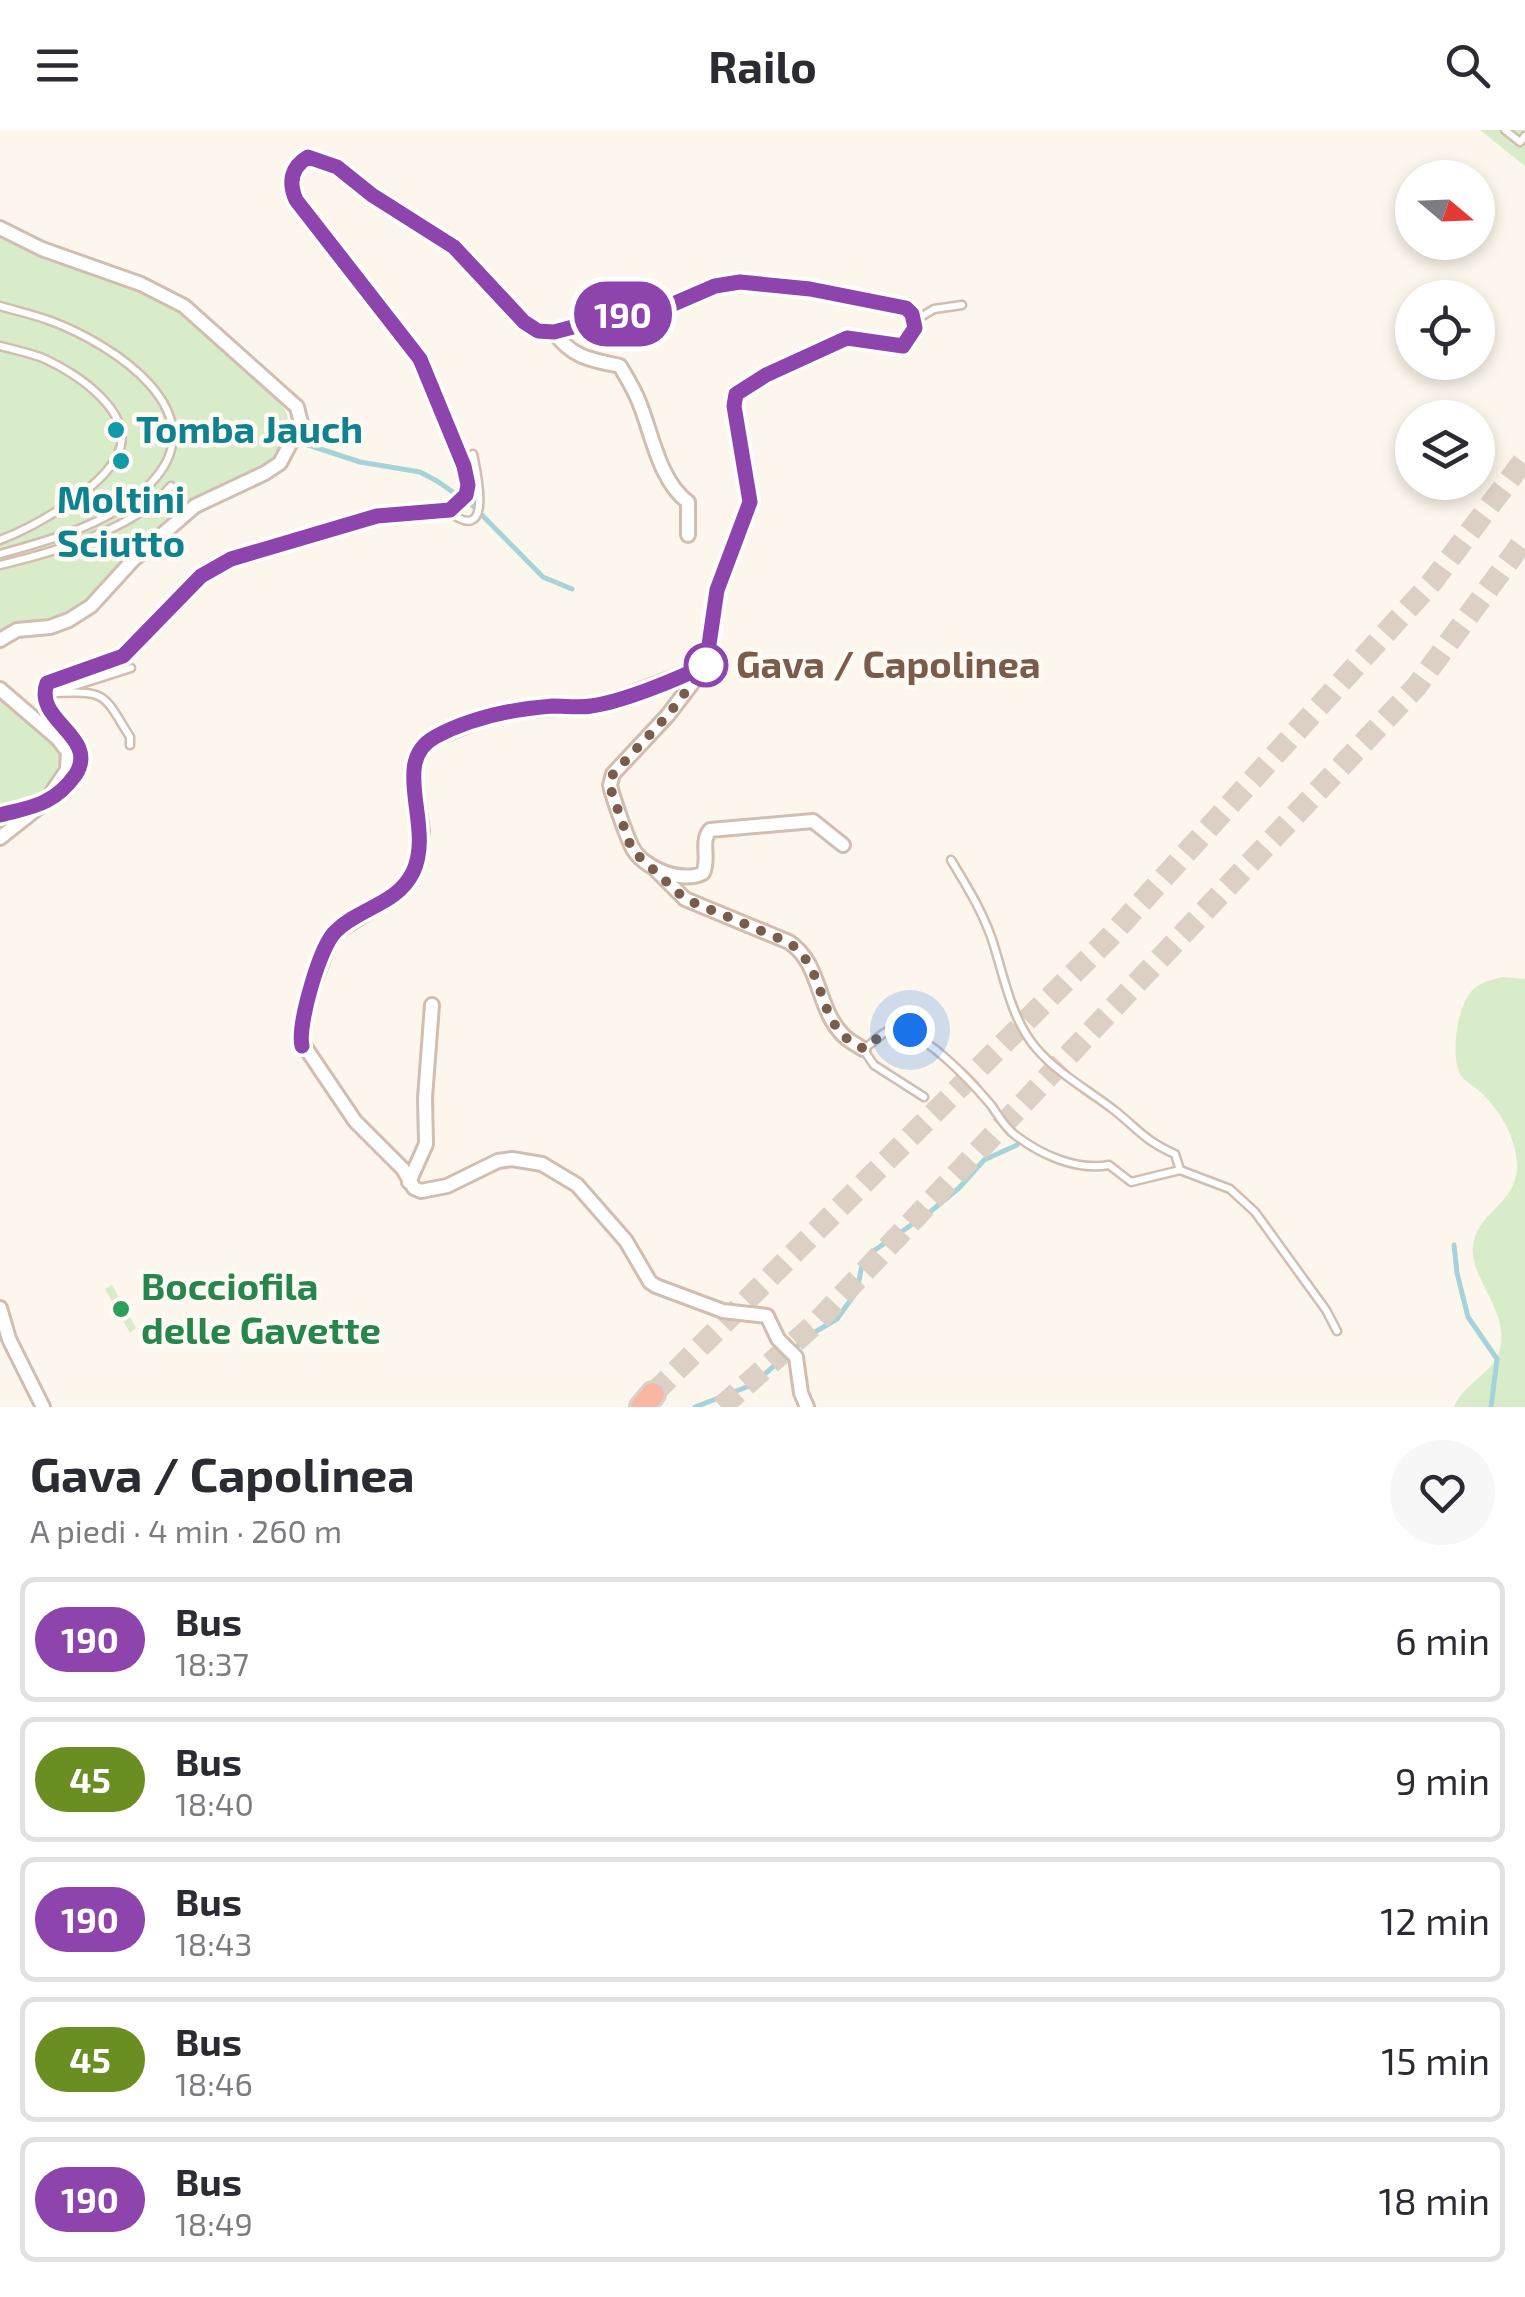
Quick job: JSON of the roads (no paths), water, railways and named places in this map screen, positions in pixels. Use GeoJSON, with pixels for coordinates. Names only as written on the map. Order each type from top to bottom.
{"type":"FeatureCollection","features":[{"type":"Feature","properties":{"kind":"street"},"geometry":{"type":"LineString","coordinates":[[0,838],[69,784],[82,762],[78,743],[44,691],[47,683],[123,656],[201,576],[215,567],[377,516],[446,510],[463,500],[468,485],[464,466],[420,359],[296,200],[291,181],[297,165],[308,157],[337,167],[372,195],[454,247],[532,328],[554,332],[630,312],[664,308],[715,286],[740,282],[810,289],[906,308],[914,321],[912,336],[903,346],[847,338],[766,375],[736,394],[734,406],[750,502],[717,590],[706,665],[668,715],[613,774],[610,785],[632,850],[685,899],[804,952],[833,1021],[843,1036],[864,1049]]}},
{"type":"Feature","properties":{"kind":"street"},"geometry":{"type":"LineString","coordinates":[[0,228],[42,249],[141,284],[184,306],[297,407],[301,423],[280,463],[195,506],[133,560],[91,606],[69,620],[50,627],[17,630],[0,640]]}},
{"type":"Feature","properties":{"kind":"street"},"geometry":{"type":"LineString","coordinates":[[554,332],[578,356],[620,366],[638,399],[662,464],[679,496],[688,502],[688,535]]}},
{"type":"Feature","properties":{"kind":"street"},"geometry":{"type":"LineString","coordinates":[[706,665],[604,704],[497,713],[427,742],[414,760],[422,831],[414,869],[398,893],[332,935],[305,1007],[300,1034],[302,1046],[355,1121],[418,1190],[457,1182],[512,1158],[555,1170],[577,1186],[626,1240],[650,1282],[723,1311],[770,1318],[778,1340],[796,1357],[807,1407]]}},
{"type":"Feature","properties":{"kind":"street"},"geometry":{"type":"LineString","coordinates":[[0,688],[68,752],[66,770],[46,802],[0,815]]}},
{"type":"Feature","properties":{"kind":"street"},"geometry":{"type":"LineString","coordinates":[[652,867],[686,877],[698,876],[706,868],[704,839],[710,830],[747,825],[813,821],[843,845]]}},
{"type":"Feature","properties":{"kind":"street"},"geometry":{"type":"LineString","coordinates":[[410,1182],[426,1144],[432,1005]]}},
{"type":"Feature","properties":{"kind":"street"},"geometry":{"type":"LineString","coordinates":[[0,1308],[8,1339],[43,1407]]}},
{"type":"Feature","properties":{"kind":"lane"},"geometry":{"type":"LineString","coordinates":[[1506,130],[1520,142],[1525,136]]}},
{"type":"Feature","properties":{"kind":"lane"},"geometry":{"type":"LineString","coordinates":[[914,321],[934,309],[962,305]]}},
{"type":"Feature","properties":{"kind":"lane"},"geometry":{"type":"LineString","coordinates":[[0,306],[81,334],[133,367],[167,409],[174,439],[162,470],[134,497],[94,522],[0,554]]}},
{"type":"Feature","properties":{"kind":"lane"},"geometry":{"type":"LineString","coordinates":[[0,346],[43,358],[78,377],[118,418],[121,437],[119,453],[85,491],[0,540]]}},
{"type":"Feature","properties":{"kind":"lane"},"geometry":{"type":"LineString","coordinates":[[446,510],[464,520],[480,510],[472,454]]}},
{"type":"Feature","properties":{"kind":"lane"},"geometry":{"type":"LineString","coordinates":[[0,565],[89,538],[135,515],[171,486]]}},
{"type":"Feature","properties":{"kind":"lane"},"geometry":{"type":"LineString","coordinates":[[51,698],[131,668]]}},
{"type":"Feature","properties":{"kind":"lane"},"geometry":{"type":"LineString","coordinates":[[51,698],[94,692],[103,696],[130,737],[130,745]]}},
{"type":"Feature","properties":{"kind":"lane"},"geometry":{"type":"LineString","coordinates":[[951,860],[976,902],[995,948],[1000,973],[1022,1026],[1036,1048],[1150,1143],[1175,1154],[1180,1170]]}},
{"type":"Feature","properties":{"kind":"lane"},"geometry":{"type":"LineString","coordinates":[[924,1097],[874,1065],[864,1049],[888,1030],[910,1030],[988,1101],[1013,1134],[1046,1154],[1081,1167],[1109,1165],[1130,1182],[1180,1170],[1230,1190],[1255,1212],[1337,1331]]}},
{"type":"Feature","properties":{"kind":"waterway"},"geometry":{"type":"LineString","coordinates":[[299,442],[360,462],[420,472],[437,481],[473,506],[543,577],[572,589]]}},
{"type":"Feature","properties":{"kind":"waterway"},"geometry":{"type":"LineString","coordinates":[[695,1407],[752,1385],[810,1335],[837,1319],[857,1291],[862,1265],[872,1252],[930,1212],[984,1160],[1017,1145]]}},
{"type":"Feature","properties":{"kind":"waterway"},"geometry":{"type":"LineString","coordinates":[[1454,1245],[1468,1317],[1497,1359],[1491,1407]]}},
{"type":"Feature","properties":{"kind":"tunnel"},"geometry":{"type":"LineString","coordinates":[[653,1394],[1107,940],[1432,582],[1525,459]]}},
{"type":"Feature","properties":{"kind":"tunnel"},"geometry":{"type":"LineString","coordinates":[[721,1407],[815,1324],[1416,687],[1525,539]]}},
{"type":"Feature","properties":{"kind":"place","name":"Tomba Jauch"},"geometry":{"type":"Point","coordinates":[116,430]}},
{"type":"Feature","properties":{"kind":"place","name":"Moltini Sciutto"},"geometry":{"type":"Point","coordinates":[121,461]}},
{"type":"Feature","properties":{"kind":"place","name":"Gava / Capolinea"},"geometry":{"type":"Point","coordinates":[706,665]}},
{"type":"Feature","properties":{"kind":"place","name":"Bocciofila delle Gavette"},"geometry":{"type":"Point","coordinates":[121,1309]}}]}
